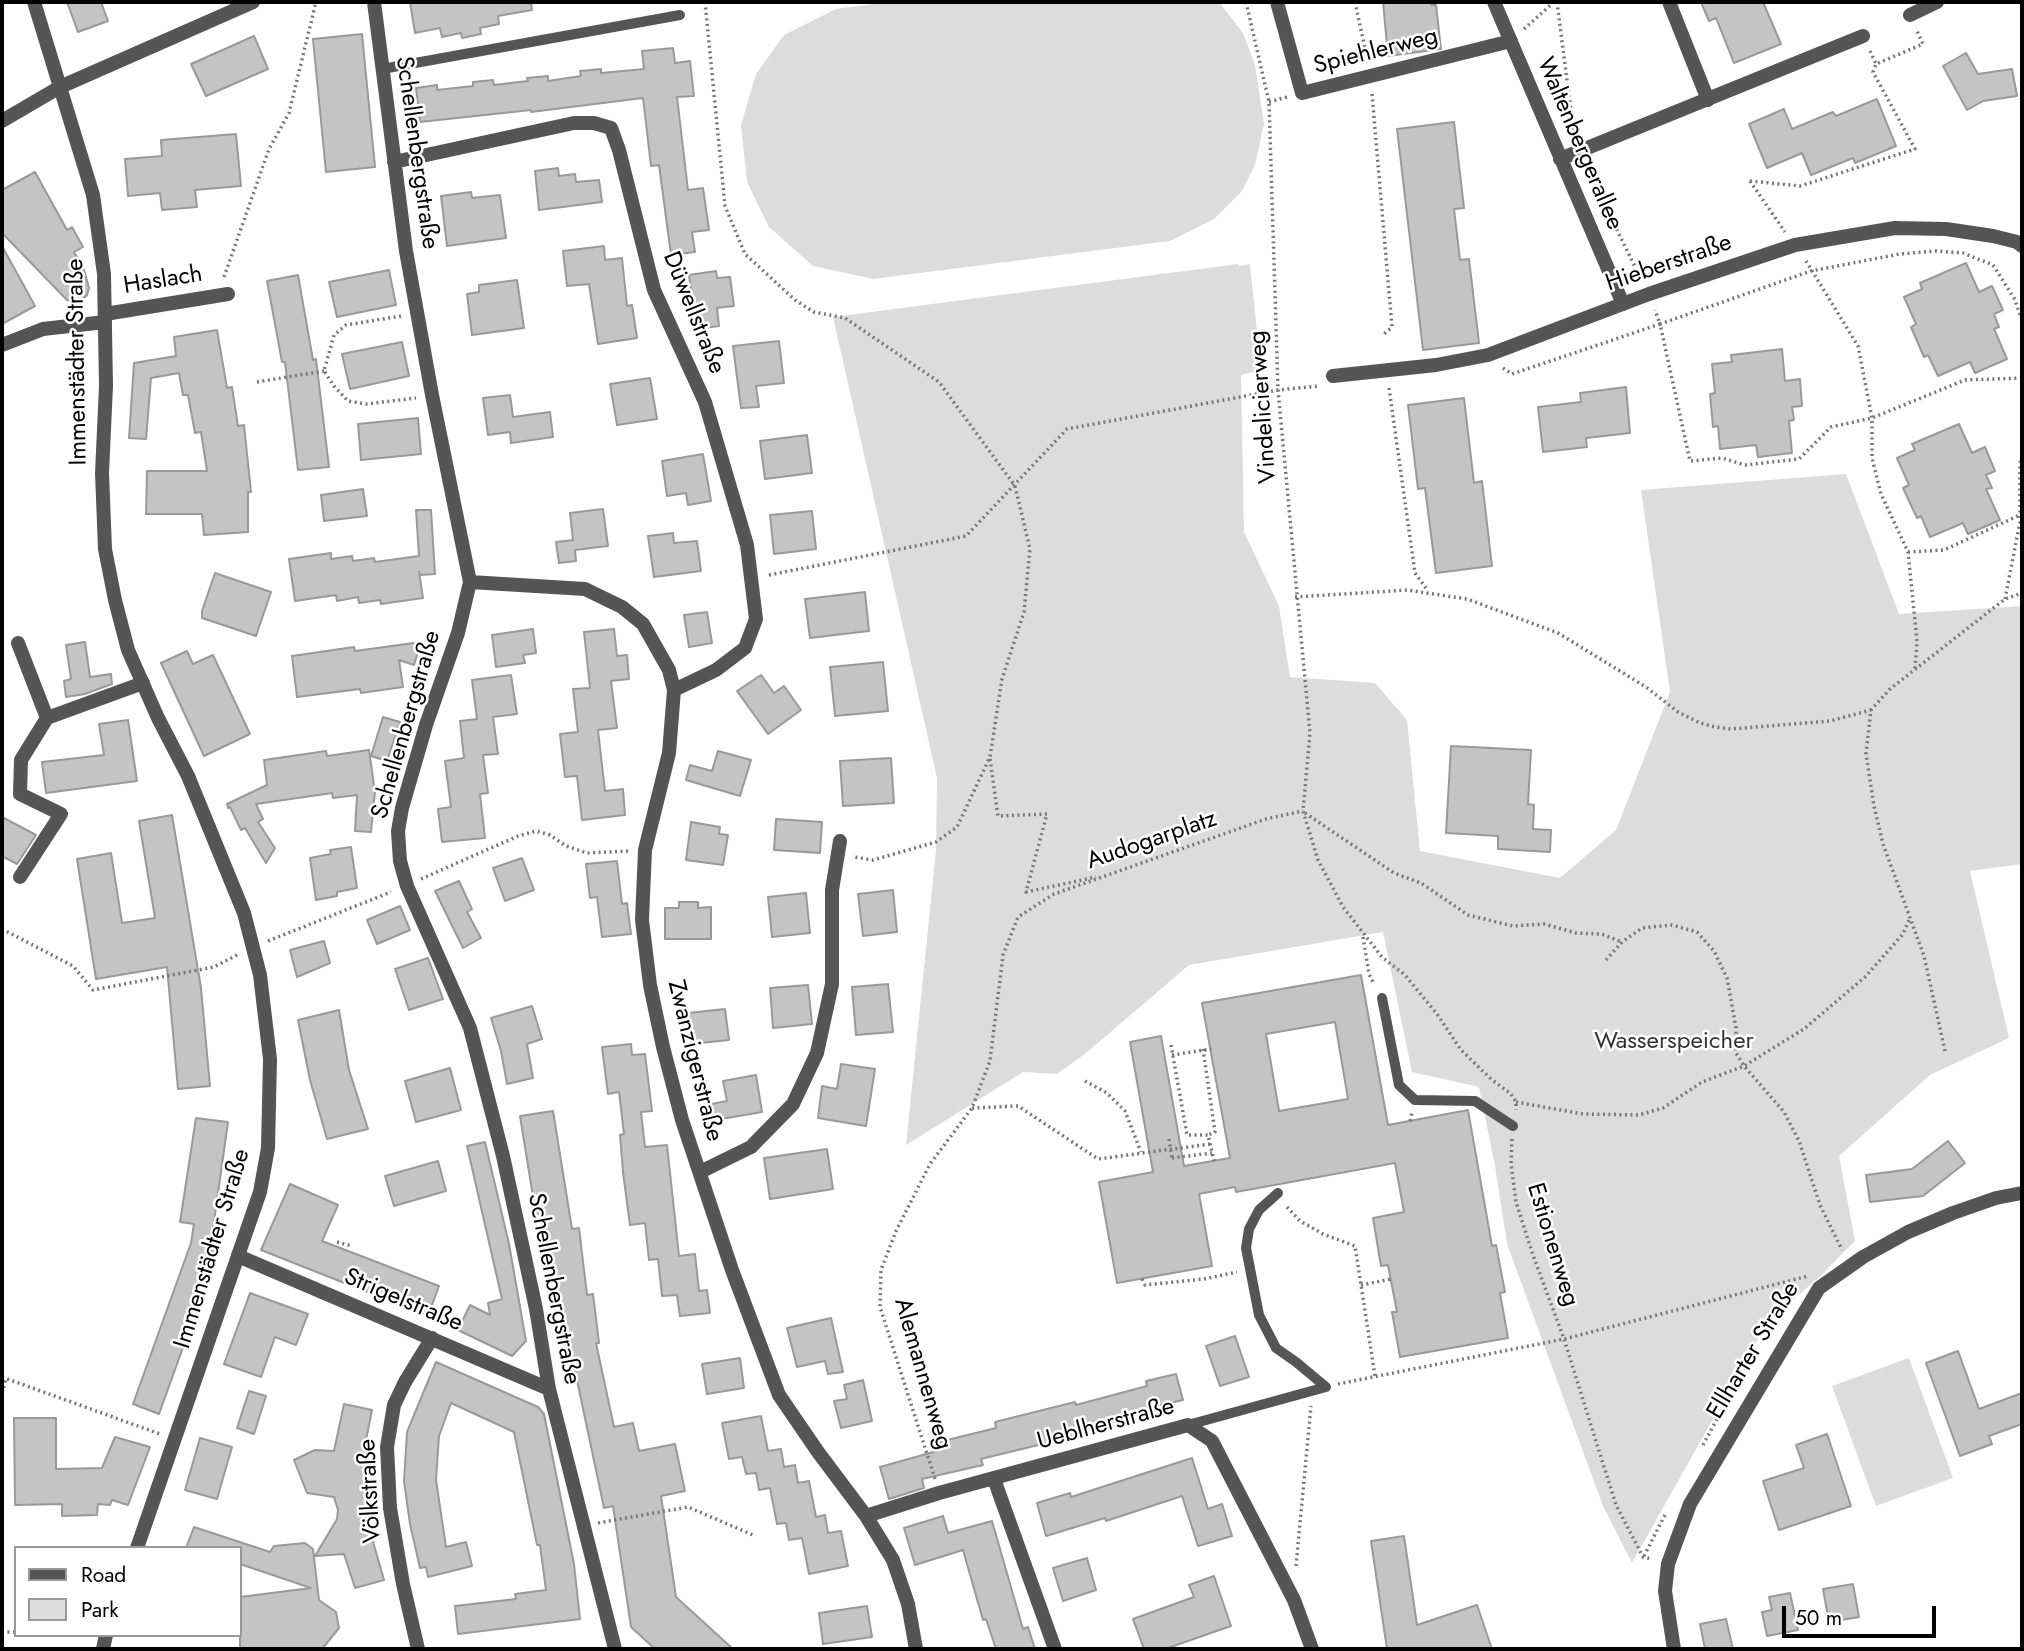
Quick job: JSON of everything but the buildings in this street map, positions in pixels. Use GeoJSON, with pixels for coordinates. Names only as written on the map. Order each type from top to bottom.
{"type":"FeatureCollection","features":[{"type":"Feature","properties":{"kind":"street","name":"Immenstädter Straße"},"geometry":{"type":"LineString","coordinates":[[34,2],[93,195],[104,274],[106,386],[102,473],[105,549],[128,650],[158,718],[188,776],[244,913],[260,975],[270,1059],[268,1148],[260,1192],[138,1546]]}},
{"type":"Feature","properties":{"kind":"street"},"geometry":{"type":"LineString","coordinates":[[2,121],[60,87],[253,2]]}},
{"type":"Feature","properties":{"kind":"street","name":"Schellenbergstraße"},"geometry":{"type":"LineString","coordinates":[[373,2],[417,313],[470,582],[458,633],[426,726],[402,808],[398,831],[400,861],[407,886],[470,1028],[503,1156],[536,1309],[550,1390],[615,1649]]}},
{"type":"Feature","properties":{"kind":"street","name":"Spiehlerweg"},"geometry":{"type":"LineString","coordinates":[[1278,2],[1302,93],[1511,41]]}},
{"type":"Feature","properties":{"kind":"street","name":"Waltenbergerallee"},"geometry":{"type":"LineString","coordinates":[[1494,2],[1623,304]]}},
{"type":"Feature","properties":{"kind":"street"},"geometry":{"type":"LineString","coordinates":[[1669,2],[1708,100]]}},
{"type":"Feature","properties":{"kind":"street"},"geometry":{"type":"LineString","coordinates":[[1910,15],[1937,2]]}},
{"type":"Feature","properties":{"kind":"street"},"geometry":{"type":"LineString","coordinates":[[1560,159],[1863,36]]}},
{"type":"Feature","properties":{"kind":"street","name":"Düwellstraße"},"geometry":{"type":"LineString","coordinates":[[394,162],[574,122],[594,123],[611,128],[654,290],[705,402],[747,545],[756,619],[745,648],[716,670],[674,690]]}},
{"type":"Feature","properties":{"kind":"street","name":"Hieberstraße"},"geometry":{"type":"LineString","coordinates":[[1333,376],[1387,372],[1488,355],[1649,294],[1795,245],[1895,228],[1946,229],[1993,236],[2017,242],[2022,246]]}},
{"type":"Feature","properties":{"kind":"street","name":"Haslach"},"geometry":{"type":"LineString","coordinates":[[2,345],[43,328],[228,294]]}},
{"type":"Feature","properties":{"kind":"street","name":"Zwanzigerstraße"},"geometry":{"type":"LineString","coordinates":[[470,582],[585,589],[622,607],[643,624],[669,670],[674,690],[669,753],[645,850],[642,920],[650,985],[682,1120],[732,1270],[779,1395],[866,1516],[893,1560],[908,1604],[916,1649]]}},
{"type":"Feature","properties":{"kind":"street"},"geometry":{"type":"LineString","coordinates":[[18,643],[47,718]]}},
{"type":"Feature","properties":{"kind":"street"},"geometry":{"type":"LineString","coordinates":[[20,877],[61,814],[20,794],[21,760],[47,718],[143,683]]}},
{"type":"Feature","properties":{"kind":"street"},"geometry":{"type":"LineString","coordinates":[[699,1172],[751,1147],[793,1104],[817,1053],[832,984],[832,890],[840,841]]}},
{"type":"Feature","properties":{"kind":"street","name":"Ellharter Straße"},"geometry":{"type":"LineString","coordinates":[[1674,1649],[1665,1591],[1668,1564],[1690,1504],[1819,1287],[1850,1265],[1908,1232],[1996,1198],[2022,1194]]}},
{"type":"Feature","properties":{"kind":"street","name":"Strigelstraße"},"geometry":{"type":"LineString","coordinates":[[238,1256],[550,1390]]}},
{"type":"Feature","properties":{"kind":"street","name":"Völkstraße"},"geometry":{"type":"LineString","coordinates":[[418,1649],[390,1508],[387,1447],[394,1405],[432,1338]]}},
{"type":"Feature","properties":{"kind":"street","name":"Ueblherstraße"},"geometry":{"type":"LineString","coordinates":[[866,1516],[939,1493],[1188,1425],[1212,1441],[1294,1600],[1312,1649]]}},
{"type":"Feature","properties":{"kind":"street"},"geometry":{"type":"LineString","coordinates":[[993,1479],[1055,1649]]}},
{"type":"Feature","properties":{"kind":"lane"},"geometry":{"type":"LineString","coordinates":[[382,69],[680,15]]}},
{"type":"Feature","properties":{"kind":"lane"},"geometry":{"type":"LineString","coordinates":[[1382,999],[1399,1085],[1415,1100],[1475,1101],[1513,1126]]}},
{"type":"Feature","properties":{"kind":"lane"},"geometry":{"type":"LineString","coordinates":[[1278,1193],[1259,1210],[1249,1230],[1246,1248],[1259,1315],[1276,1348],[1326,1387]]}},
{"type":"Feature","properties":{"kind":"lane"},"geometry":{"type":"LineString","coordinates":[[1188,1425],[1326,1387]]}},
{"type":"Feature","properties":{"kind":"path"},"geometry":{"type":"LineString","coordinates":[[212,296],[226,274],[269,149],[289,113],[316,2]]}},
{"type":"Feature","properties":{"kind":"path"},"geometry":{"type":"LineString","coordinates":[[705,2],[725,206],[745,254],[795,300],[814,312],[845,318],[939,382],[1016,486],[1030,548],[1024,612],[1002,679],[990,757],[998,816],[1047,814],[1026,892],[1112,873]]}},
{"type":"Feature","properties":{"kind":"path","name":"Vindelicierweg"},"geometry":{"type":"LineString","coordinates":[[1246,2],[1269,102],[1278,390],[1310,733],[1303,811]]}},
{"type":"Feature","properties":{"kind":"path"},"geometry":{"type":"LineString","coordinates":[[1355,2],[1370,76],[1392,327],[1383,335]]}},
{"type":"Feature","properties":{"kind":"path"},"geometry":{"type":"LineString","coordinates":[[1511,41],[1555,2]]}},
{"type":"Feature","properties":{"kind":"path"},"geometry":{"type":"LineString","coordinates":[[1555,2],[1574,136],[1579,152],[1649,294],[1660,324],[1690,461],[1722,458],[1745,466],[1799,459],[1831,427],[1872,418],[1965,380],[2022,378]]}},
{"type":"Feature","properties":{"kind":"path"},"geometry":{"type":"LineString","coordinates":[[1876,64],[1923,44],[1910,15]]}},
{"type":"Feature","properties":{"kind":"path"},"geometry":{"type":"LineString","coordinates":[[1863,36],[1876,64],[1873,72],[1915,149],[1800,186],[1750,181],[1795,245],[1858,346],[1872,418],[1872,458],[1881,494],[1908,552],[1917,641],[1915,669]]}},
{"type":"Feature","properties":{"kind":"path"},"geometry":{"type":"LineString","coordinates":[[1488,355],[1511,374],[1811,271],[1900,254],[1936,251],[1962,253],[1993,265],[2014,298],[2022,320]]}},
{"type":"Feature","properties":{"kind":"path"},"geometry":{"type":"LineString","coordinates":[[398,316],[346,325],[334,335],[324,371],[348,401],[366,404],[399,401]]}},
{"type":"Feature","properties":{"kind":"path"},"geometry":{"type":"LineString","coordinates":[[257,382],[324,371]]}},
{"type":"Feature","properties":{"kind":"path"},"geometry":{"type":"LineString","coordinates":[[1387,372],[1415,573],[1429,592]]}},
{"type":"Feature","properties":{"kind":"path"},"geometry":{"type":"LineString","coordinates":[[751,579],[966,536],[1067,429],[1278,390],[1320,386]]}},
{"type":"Feature","properties":{"kind":"path"},"geometry":{"type":"LineString","coordinates":[[2005,599],[2021,514],[2022,456]]}},
{"type":"Feature","properties":{"kind":"path"},"geometry":{"type":"LineString","coordinates":[[1908,552],[1944,550],[2021,514]]}},
{"type":"Feature","properties":{"kind":"path"},"geometry":{"type":"LineString","coordinates":[[1296,597],[1407,590],[1467,599],[1558,633],[1646,687],[1678,712],[1700,723],[1731,729],[1830,720],[1871,710]]}},
{"type":"Feature","properties":{"kind":"path"},"geometry":{"type":"LineString","coordinates":[[1945,1051],[1924,956],[1884,844],[1874,806],[1866,754],[1871,710],[1890,688],[2005,599],[2022,593]]}},
{"type":"Feature","properties":{"kind":"path"},"geometry":{"type":"LineString","coordinates":[[873,860],[936,842],[957,827],[990,757]]}},
{"type":"Feature","properties":{"kind":"path"},"geometry":{"type":"LineString","coordinates":[[1303,811],[1318,860],[1343,907],[1363,936],[1382,957],[1405,975],[1437,1014],[1461,1051],[1491,1079],[1503,1086],[1516,1102],[1583,1114],[1639,1115],[1663,1108],[1702,1082],[1744,1066],[1804,1029],[1865,977],[1903,934],[1911,916]]}},
{"type":"Feature","properties":{"kind":"path"},"geometry":{"type":"LineString","coordinates":[[1303,811],[1394,873],[1421,883],[1468,915],[1513,926],[1544,924],[1576,933],[1601,934],[1622,942]]}},
{"type":"Feature","properties":{"kind":"path","name":"Audogarplatz"},"geometry":{"type":"LineString","coordinates":[[1018,917],[1054,894],[1266,818],[1303,811]]}},
{"type":"Feature","properties":{"kind":"path"},"geometry":{"type":"LineString","coordinates":[[2,929],[73,966],[93,990],[214,967],[254,947],[407,886],[518,836],[536,831],[587,853],[645,850]]}},
{"type":"Feature","properties":{"kind":"path","name":"Alemannenweg"},"geometry":{"type":"LineString","coordinates":[[939,1493],[880,1307],[881,1270],[896,1231],[930,1164],[972,1108],[990,1061],[1003,955],[1018,917]]}},
{"type":"Feature","properties":{"kind":"path"},"geometry":{"type":"LineString","coordinates":[[1606,960],[1622,942],[1642,928],[1672,925],[1698,932],[1714,951],[1727,978],[1737,1053],[1744,1066],[1784,1112],[1794,1131],[1820,1205],[1850,1265]]}},
{"type":"Feature","properties":{"kind":"path"},"geometry":{"type":"LineString","coordinates":[[1363,936],[1369,974],[1382,999]]}},
{"type":"Feature","properties":{"kind":"path"},"geometry":{"type":"LineString","coordinates":[[1171,1045],[1187,1135],[1208,1135],[1215,1132],[1203,1049]]}},
{"type":"Feature","properties":{"kind":"path"},"geometry":{"type":"LineString","coordinates":[[1172,1055],[1211,1049]]}},
{"type":"Feature","properties":{"kind":"path"},"geometry":{"type":"LineString","coordinates":[[1085,1081],[1107,1093],[1125,1111],[1141,1152]]}},
{"type":"Feature","properties":{"kind":"path","name":"Estionenweg"},"geometry":{"type":"LineString","coordinates":[[1516,1102],[1511,1164],[1516,1202],[1533,1255],[1564,1339],[1616,1505],[1643,1557],[1668,1564]]}},
{"type":"Feature","properties":{"kind":"path"},"geometry":{"type":"LineString","coordinates":[[972,1108],[1017,1106],[1098,1159],[1210,1144]]}},
{"type":"Feature","properties":{"kind":"path"},"geometry":{"type":"LineString","coordinates":[[1208,1135],[1213,1161]]}},
{"type":"Feature","properties":{"kind":"path"},"geometry":{"type":"LineString","coordinates":[[1169,1139],[1172,1158],[1212,1153]]}},
{"type":"Feature","properties":{"kind":"path"},"geometry":{"type":"LineString","coordinates":[[1278,1193],[1300,1221],[1354,1246],[1375,1376]]}},
{"type":"Feature","properties":{"kind":"path"},"geometry":{"type":"LineString","coordinates":[[337,1242],[352,1246]]}},
{"type":"Feature","properties":{"kind":"path"},"geometry":{"type":"LineString","coordinates":[[1142,1279],[1145,1285],[1204,1279],[1250,1269]]}},
{"type":"Feature","properties":{"kind":"path"},"geometry":{"type":"LineString","coordinates":[[1326,1387],[1564,1339],[1811,1275]]}},
{"type":"Feature","properties":{"kind":"path"},"geometry":{"type":"LineString","coordinates":[[1361,1285],[1391,1279]]}},
{"type":"Feature","properties":{"kind":"path"},"geometry":{"type":"LineString","coordinates":[[2,1393],[4,1377],[175,1439]]}},
{"type":"Feature","properties":{"kind":"path"},"geometry":{"type":"LineString","coordinates":[[1294,1600],[1312,1390]]}},
{"type":"Feature","properties":{"kind":"path"},"geometry":{"type":"LineString","coordinates":[[582,1526],[688,1507],[753,1535]]}},
{"type":"Feature","properties":{"kind":"green space"},"geometry":{"type":"Polygon","coordinates":[[[888,2],[1219,2],[1243,33],[1255,65],[1264,124],[1255,165],[1242,191],[1214,219],[1170,241],[873,279],[813,266],[769,227],[747,182],[741,125],[756,74],[784,35],[836,9],[888,2]]]}},
{"type":"Feature","properties":{"kind":"green space","name":"Wasserspeicher"},"geometry":{"type":"Polygon","coordinates":[[[1250,264],[1261,370],[1241,375],[1244,532],[1279,606],[1290,677],[1375,683],[1407,720],[1420,851],[1560,878],[1616,830],[1670,692],[1641,490],[1846,474],[1899,614],[2022,606],[2022,864],[1970,871],[2009,1038],[1930,1075],[1839,1156],[1855,1241],[1816,1280],[1768,1321],[1632,1563],[1603,1506],[1507,1244],[1479,1087],[1412,1072],[1383,932],[1189,965],[1086,1053],[1057,1074],[1023,1072],[906,1145],[936,850],[937,778],[833,317],[1250,264]]]}},
{"type":"Feature","properties":{"kind":"green space"},"geometry":{"type":"Polygon","coordinates":[[[1909,1358],[1953,1478],[1876,1506],[1832,1386],[1909,1358]]]}}]}
